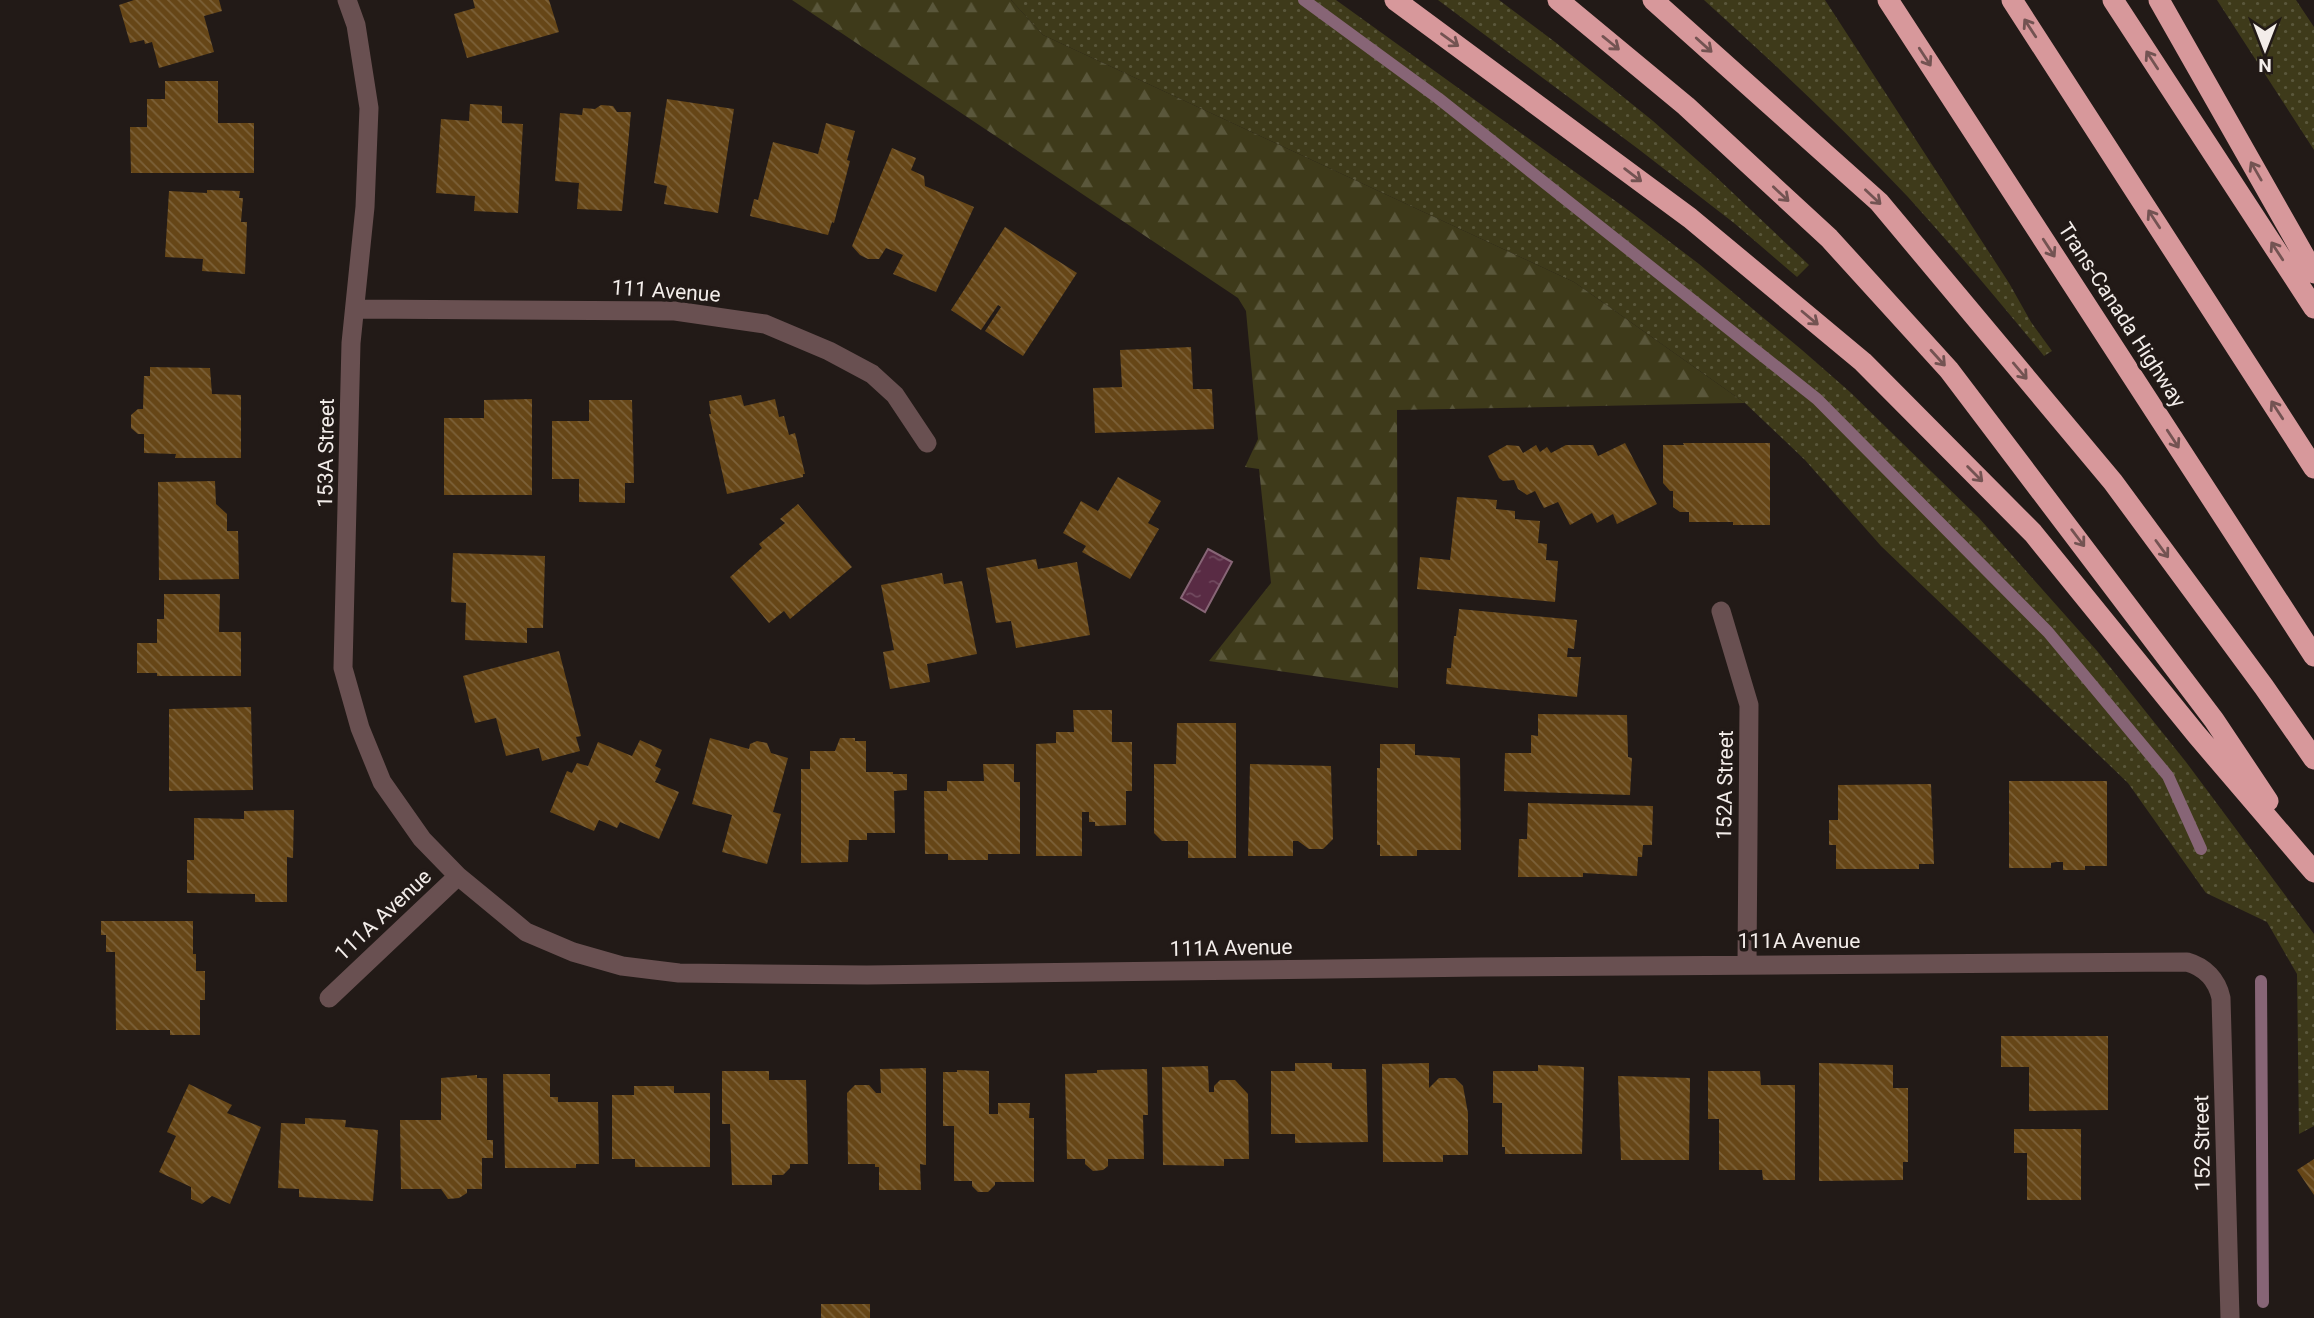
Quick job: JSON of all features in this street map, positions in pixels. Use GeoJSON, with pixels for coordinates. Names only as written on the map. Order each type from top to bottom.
{"type":"FeatureCollection","features":[{"type":"Feature","properties":{"kind":"highway"},"geometry":{"type":"LineString","coordinates":[[1395,0],[1690,218],[1863,362],[2033,533],[2196,734],[2314,871]]}},
{"type":"Feature","properties":{"kind":"highway"},"geometry":{"type":"LineString","coordinates":[[1558,0],[1686,106],[1829,238],[1949,370],[2214,720],[2314,871]]}},
{"type":"Feature","properties":{"kind":"highway"},"geometry":{"type":"LineString","coordinates":[[1653,0],[1879,202],[2113,482],[2314,759]]}},
{"type":"Feature","properties":{"kind":"highway","name":"Trans-Canada Highway"},"geometry":{"type":"LineString","coordinates":[[1888,0],[2314,656]]}},
{"type":"Feature","properties":{"kind":"highway"},"geometry":{"type":"LineString","coordinates":[[2012,0],[2314,468]]}},
{"type":"Feature","properties":{"kind":"highway"},"geometry":{"type":"LineString","coordinates":[[2113,0],[2314,308]]}},
{"type":"Feature","properties":{"kind":"highway"},"geometry":{"type":"LineString","coordinates":[[2159,0],[2314,273]]}},
{"type":"Feature","properties":{"kind":"street","name":"153A Street"},"geometry":{"type":"LineString","coordinates":[[347,0],[356,25],[369,108],[368,158],[351,342],[343,668],[360,728],[382,782],[422,839],[458,876]]}},
{"type":"Feature","properties":{"kind":"street","name":"111 Avenue"},"geometry":{"type":"LineString","coordinates":[[356,309],[676,311],[765,324],[829,351],[872,374],[895,395],[927,443]]}},
{"type":"Feature","properties":{"kind":"street","name":"152A Street"},"geometry":{"type":"LineString","coordinates":[[1721,611],[1749,705],[1747,964]]}},
{"type":"Feature","properties":{"kind":"street","name":"111A Avenue"},"geometry":{"type":"LineString","coordinates":[[329,998],[458,876],[526,932],[573,952],[622,966],[680,973],[867,975],[2180,960],[2195,964],[2207,972]]}},
{"type":"Feature","properties":{"kind":"street","name":"152 Street"},"geometry":{"type":"LineString","coordinates":[[2207,972],[2217,984],[2221,998],[2230,1318]]}},
{"type":"Feature","properties":{"kind":"green space"},"geometry":{"type":"Polygon","coordinates":[[[792,0],[1011,0],[1043,35],[1574,282],[1745,403],[1397,410],[1398,688],[1209,661],[1271,583],[1259,469],[1245,467],[1258,439],[1246,311],[1238,298],[792,0]]]}},
{"type":"Feature","properties":{"kind":"green space"},"geometry":{"type":"Polygon","coordinates":[[[1011,0],[1336,0],[1628,210],[1699,264],[1802,350],[1850,392],[1979,518],[2098,652],[2186,762],[2314,934],[2314,1126],[2299,1134],[2297,974],[2267,922],[2206,893],[2128,783],[1881,546],[1805,460],[1745,403],[1574,282],[1043,35],[1011,0]]]}},
{"type":"Feature","properties":{"kind":"green space"},"geometry":{"type":"Polygon","coordinates":[[[1438,0],[1499,0],[1653,121],[1809,265],[1797,277],[1734,223],[1637,148],[1438,0]]]}},
{"type":"Feature","properties":{"kind":"green space"},"geometry":{"type":"Polygon","coordinates":[[[1704,0],[1825,0],[2052,351],[2044,356],[1908,197],[1808,96],[1704,0]]]}},
{"type":"Feature","properties":{"kind":"green space"},"geometry":{"type":"Polygon","coordinates":[[[2217,0],[2296,0],[2314,27],[2314,150],[2217,0]]]}},
{"type":"Feature","properties":{"kind":"water"},"geometry":{"type":"Polygon","coordinates":[[[1208,549],[1232,562],[1205,612],[1181,598],[1208,549]]]}},
{"type":"Feature","properties":{"kind":"building"},"geometry":{"type":"Polygon","coordinates":[[[134,0],[219,0],[222,11],[204,16],[214,52],[159,68],[152,42],[145,44],[144,40],[130,43],[119,5],[134,0]]]}},
{"type":"Feature","properties":{"kind":"building"},"geometry":{"type":"Polygon","coordinates":[[[473,0],[549,0],[559,32],[467,58],[454,14],[475,8],[473,0]]]}},
{"type":"Feature","properties":{"kind":"building"},"geometry":{"type":"Polygon","coordinates":[[[165,81],[218,81],[218,123],[254,123],[254,173],[131,173],[130,127],[147,127],[147,99],[165,99],[165,81]]]}},
{"type":"Feature","properties":{"kind":"building"},"geometry":{"type":"Polygon","coordinates":[[[667,99],[734,109],[718,213],[664,204],[667,186],[654,183],[667,99]]]}},
{"type":"Feature","properties":{"kind":"building"},"geometry":{"type":"Polygon","coordinates":[[[470,104],[502,106],[502,123],[523,124],[518,213],[474,211],[475,196],[436,193],[441,119],[469,121],[470,104]]]}},
{"type":"Feature","properties":{"kind":"building"},"geometry":{"type":"Polygon","coordinates":[[[601,105],[613,106],[617,112],[631,112],[622,211],[577,209],[579,183],[555,181],[560,113],[582,115],[583,108],[595,109],[601,105]]]}},
{"type":"Feature","properties":{"kind":"building"},"geometry":{"type":"Polygon","coordinates":[[[826,123],[855,131],[834,223],[832,222],[828,235],[750,216],[754,199],[758,200],[773,142],[818,154],[826,123]]]}},
{"type":"Feature","properties":{"kind":"building"},"geometry":{"type":"Polygon","coordinates":[[[892,148],[916,158],[911,170],[924,176],[925,186],[974,207],[936,292],[893,274],[903,255],[886,248],[879,259],[868,259],[852,246],[892,148]]]}},
{"type":"Feature","properties":{"kind":"building"},"geometry":{"type":"Polygon","coordinates":[[[207,190],[240,191],[239,198],[243,198],[241,222],[247,222],[245,274],[202,271],[203,259],[165,257],[169,191],[207,193],[207,190]]]}},
{"type":"Feature","properties":{"kind":"building"},"geometry":{"type":"Polygon","coordinates":[[[1005,227],[1077,273],[1023,356],[985,331],[1001,307],[998,305],[981,330],[951,310],[1005,227]]]}},
{"type":"Feature","properties":{"kind":"building"},"geometry":{"type":"Polygon","coordinates":[[[1191,347],[1193,389],[1212,389],[1214,429],[1095,433],[1093,388],[1122,387],[1120,350],[1191,347]]]}},
{"type":"Feature","properties":{"kind":"building"},"geometry":{"type":"Polygon","coordinates":[[[150,367],[210,368],[212,394],[241,395],[241,458],[175,458],[176,454],[144,453],[144,434],[138,434],[131,428],[131,415],[138,409],[143,409],[144,376],[150,376],[150,367]]]}},
{"type":"Feature","properties":{"kind":"building"},"geometry":{"type":"Polygon","coordinates":[[[741,395],[744,406],[775,399],[779,417],[784,416],[789,435],[795,433],[805,474],[803,477],[727,494],[709,414],[709,401],[741,395]]]}},
{"type":"Feature","properties":{"kind":"building"},"geometry":{"type":"Polygon","coordinates":[[[532,399],[532,495],[444,495],[444,418],[484,418],[484,400],[532,399]]]}},
{"type":"Feature","properties":{"kind":"building"},"geometry":{"type":"Polygon","coordinates":[[[589,400],[632,400],[634,483],[625,483],[625,503],[579,502],[579,479],[552,479],[552,421],[589,421],[589,400]]]}},
{"type":"Feature","properties":{"kind":"building"},"geometry":{"type":"Polygon","coordinates":[[[1625,443],[1657,504],[1617,524],[1613,514],[1597,523],[1592,513],[1570,525],[1558,502],[1544,508],[1535,491],[1527,495],[1518,489],[1514,480],[1503,481],[1499,478],[1488,456],[1507,445],[1519,446],[1523,453],[1536,445],[1540,452],[1547,447],[1551,453],[1566,445],[1593,445],[1598,456],[1625,443]]]}},
{"type":"Feature","properties":{"kind":"building"},"geometry":{"type":"Polygon","coordinates":[[[1683,443],[1770,443],[1770,525],[1689,522],[1689,512],[1680,512],[1673,507],[1673,491],[1663,483],[1663,445],[1684,445],[1683,443]]]}},
{"type":"Feature","properties":{"kind":"building"},"geometry":{"type":"Polygon","coordinates":[[[1118,477],[1161,501],[1148,523],[1159,529],[1130,579],[1082,552],[1086,546],[1063,533],[1081,501],[1098,511],[1118,477]]]}},
{"type":"Feature","properties":{"kind":"building"},"geometry":{"type":"Polygon","coordinates":[[[215,481],[216,504],[227,514],[227,531],[238,531],[239,579],[159,580],[158,482],[215,481]]]}},
{"type":"Feature","properties":{"kind":"building"},"geometry":{"type":"Polygon","coordinates":[[[1457,497],[1497,500],[1496,509],[1515,511],[1515,519],[1540,521],[1538,543],[1547,544],[1546,560],[1558,561],[1555,602],[1417,589],[1420,557],[1450,560],[1457,497]]]}},
{"type":"Feature","properties":{"kind":"building"},"geometry":{"type":"Polygon","coordinates":[[[798,504],[852,567],[790,619],[784,611],[769,623],[730,577],[762,548],[759,544],[785,523],[780,519],[798,504]]]}},
{"type":"Feature","properties":{"kind":"building"},"geometry":{"type":"Polygon","coordinates":[[[453,553],[545,556],[543,628],[527,628],[527,643],[465,640],[466,603],[451,602],[453,553]]]}},
{"type":"Feature","properties":{"kind":"building"},"geometry":{"type":"Polygon","coordinates":[[[1036,559],[1038,569],[1077,562],[1090,635],[1016,648],[1011,621],[996,623],[986,568],[1036,559]]]}},
{"type":"Feature","properties":{"kind":"building"},"geometry":{"type":"Polygon","coordinates":[[[942,573],[944,584],[962,581],[977,654],[927,664],[930,682],[890,689],[883,652],[894,650],[881,585],[942,573]]]}},
{"type":"Feature","properties":{"kind":"building"},"geometry":{"type":"Polygon","coordinates":[[[164,594],[220,594],[219,632],[241,632],[241,676],[157,676],[157,673],[137,673],[137,643],[157,643],[157,619],[164,619],[164,594]]]}},
{"type":"Feature","properties":{"kind":"building"},"geometry":{"type":"Polygon","coordinates":[[[1459,609],[1577,620],[1574,649],[1568,648],[1567,657],[1581,657],[1577,697],[1446,684],[1447,668],[1451,668],[1459,609]]]}},
{"type":"Feature","properties":{"kind":"building"},"geometry":{"type":"Polygon","coordinates":[[[559,651],[581,736],[576,737],[580,751],[542,761],[539,748],[506,756],[496,718],[475,723],[463,676],[559,651]]]}},
{"type":"Feature","properties":{"kind":"building"},"geometry":{"type":"Polygon","coordinates":[[[251,707],[253,790],[169,791],[169,709],[251,707]]]}},
{"type":"Feature","properties":{"kind":"building"},"geometry":{"type":"Polygon","coordinates":[[[1073,710],[1112,710],[1112,742],[1132,742],[1132,791],[1126,791],[1126,825],[1095,826],[1095,822],[1089,822],[1089,812],[1082,812],[1082,856],[1036,856],[1036,744],[1056,743],[1056,732],[1074,732],[1073,710]]]}},
{"type":"Feature","properties":{"kind":"building"},"geometry":{"type":"Polygon","coordinates":[[[1538,714],[1627,715],[1628,757],[1632,758],[1630,795],[1504,791],[1505,753],[1531,753],[1531,735],[1538,736],[1538,714]]]}},
{"type":"Feature","properties":{"kind":"building"},"geometry":{"type":"Polygon","coordinates":[[[1177,723],[1236,723],[1236,858],[1188,858],[1188,841],[1162,841],[1154,833],[1154,764],[1176,764],[1177,723]]]}},
{"type":"Feature","properties":{"kind":"building"},"geometry":{"type":"Polygon","coordinates":[[[710,738],[749,749],[750,744],[757,741],[767,743],[771,753],[788,758],[773,812],[781,814],[767,864],[722,852],[732,815],[692,804],[710,738]]]}},
{"type":"Feature","properties":{"kind":"building"},"geometry":{"type":"Polygon","coordinates":[[[840,738],[866,741],[866,772],[907,774],[907,790],[894,791],[895,833],[867,833],[867,840],[849,840],[848,862],[801,863],[801,769],[810,769],[810,751],[835,751],[840,738]]]}},
{"type":"Feature","properties":{"kind":"building"},"geometry":{"type":"Polygon","coordinates":[[[640,740],[662,750],[655,766],[661,769],[655,782],[679,792],[659,839],[620,822],[617,828],[599,820],[594,831],[550,812],[567,771],[572,773],[577,763],[588,766],[598,742],[632,756],[640,740]]]}},
{"type":"Feature","properties":{"kind":"building"},"geometry":{"type":"Polygon","coordinates":[[[1380,744],[1415,744],[1415,755],[1460,758],[1461,850],[1417,850],[1417,856],[1380,856],[1380,845],[1377,845],[1377,768],[1380,768],[1380,744]]]}},
{"type":"Feature","properties":{"kind":"building"},"geometry":{"type":"Polygon","coordinates":[[[983,764],[1014,764],[1014,782],[1020,782],[1020,854],[988,854],[988,860],[948,860],[948,854],[925,854],[924,791],[947,791],[947,781],[984,781],[983,764]]]}},
{"type":"Feature","properties":{"kind":"building"},"geometry":{"type":"Polygon","coordinates":[[[1250,764],[1331,766],[1333,839],[1323,849],[1309,849],[1298,841],[1293,841],[1293,856],[1248,856],[1250,764]]]}},
{"type":"Feature","properties":{"kind":"building"},"geometry":{"type":"Polygon","coordinates":[[[2009,781],[2107,781],[2107,866],[2063,870],[2063,862],[2056,862],[2051,863],[2051,868],[2009,868],[2009,781]]]}},
{"type":"Feature","properties":{"kind":"building"},"geometry":{"type":"Polygon","coordinates":[[[1931,784],[1934,864],[1919,864],[1919,869],[1836,869],[1836,845],[1829,845],[1829,820],[1838,820],[1838,785],[1931,784]]]}},
{"type":"Feature","properties":{"kind":"building"},"geometry":{"type":"Polygon","coordinates":[[[1528,803],[1653,806],[1652,845],[1643,845],[1642,857],[1638,857],[1637,876],[1583,873],[1583,877],[1518,877],[1519,839],[1527,839],[1528,803]]]}},
{"type":"Feature","properties":{"kind":"building"},"geometry":{"type":"Polygon","coordinates":[[[294,810],[293,858],[287,857],[287,902],[255,902],[255,894],[187,893],[187,860],[194,860],[194,818],[244,819],[244,811],[294,810]]]}},
{"type":"Feature","properties":{"kind":"building"},"geometry":{"type":"Polygon","coordinates":[[[101,921],[193,921],[196,971],[205,971],[205,1000],[200,1000],[200,1035],[170,1035],[170,1030],[116,1030],[115,952],[106,952],[106,935],[101,935],[101,921]]]}},
{"type":"Feature","properties":{"kind":"building"},"geometry":{"type":"Polygon","coordinates":[[[2001,1036],[2108,1036],[2108,1110],[2029,1111],[2029,1067],[2001,1067],[2001,1036]]]}},
{"type":"Feature","properties":{"kind":"building"},"geometry":{"type":"Polygon","coordinates":[[[1295,1063],[1332,1063],[1332,1069],[1366,1069],[1368,1142],[1295,1143],[1295,1134],[1271,1134],[1271,1071],[1295,1071],[1295,1063]]]}},
{"type":"Feature","properties":{"kind":"building"},"geometry":{"type":"Polygon","coordinates":[[[1429,1063],[1429,1088],[1439,1078],[1455,1078],[1463,1086],[1468,1113],[1468,1155],[1443,1155],[1443,1162],[1383,1162],[1382,1064],[1429,1063]]]}},
{"type":"Feature","properties":{"kind":"building"},"geometry":{"type":"Polygon","coordinates":[[[1819,1063],[1893,1065],[1893,1088],[1908,1088],[1908,1162],[1903,1162],[1903,1180],[1819,1181],[1819,1063]]]}},
{"type":"Feature","properties":{"kind":"building"},"geometry":{"type":"Polygon","coordinates":[[[1538,1065],[1584,1067],[1582,1154],[1505,1154],[1505,1147],[1502,1147],[1502,1103],[1493,1103],[1493,1071],[1538,1071],[1538,1065]]]}},
{"type":"Feature","properties":{"kind":"building"},"geometry":{"type":"Polygon","coordinates":[[[1208,1066],[1209,1092],[1214,1092],[1214,1086],[1220,1080],[1235,1080],[1248,1094],[1249,1159],[1224,1159],[1224,1166],[1163,1165],[1162,1067],[1208,1066]]]}},
{"type":"Feature","properties":{"kind":"building"},"geometry":{"type":"Polygon","coordinates":[[[926,1068],[926,1165],[920,1164],[921,1190],[879,1190],[879,1167],[875,1167],[875,1164],[848,1164],[847,1093],[855,1085],[869,1085],[876,1093],[881,1093],[880,1069],[926,1068]]]}},
{"type":"Feature","properties":{"kind":"building"},"geometry":{"type":"Polygon","coordinates":[[[1147,1069],[1148,1115],[1143,1115],[1144,1159],[1108,1159],[1108,1166],[1103,1170],[1093,1171],[1085,1164],[1085,1159],[1067,1159],[1065,1074],[1147,1069]]]}},
{"type":"Feature","properties":{"kind":"building"},"geometry":{"type":"Polygon","coordinates":[[[722,1071],[769,1071],[769,1080],[806,1080],[808,1164],[790,1164],[790,1168],[783,1175],[772,1175],[772,1185],[732,1185],[730,1124],[722,1124],[722,1071]]]}},
{"type":"Feature","properties":{"kind":"building"},"geometry":{"type":"Polygon","coordinates":[[[989,1071],[989,1114],[998,1114],[998,1103],[1030,1103],[1029,1118],[1034,1118],[1034,1182],[995,1182],[988,1192],[978,1192],[972,1186],[972,1181],[954,1181],[954,1126],[943,1126],[943,1072],[989,1071]]]}},
{"type":"Feature","properties":{"kind":"building"},"geometry":{"type":"Polygon","coordinates":[[[1708,1071],[1760,1071],[1761,1085],[1795,1085],[1795,1180],[1763,1180],[1762,1170],[1719,1170],[1719,1119],[1708,1119],[1708,1071]]]}},
{"type":"Feature","properties":{"kind":"building"},"geometry":{"type":"Polygon","coordinates":[[[503,1074],[550,1074],[550,1097],[558,1097],[558,1102],[598,1102],[599,1164],[576,1164],[576,1168],[505,1168],[503,1074]]]}},
{"type":"Feature","properties":{"kind":"building"},"geometry":{"type":"Polygon","coordinates":[[[477,1075],[477,1078],[487,1078],[487,1140],[493,1140],[493,1158],[482,1158],[482,1189],[467,1189],[467,1193],[459,1198],[448,1199],[441,1189],[401,1189],[400,1120],[441,1120],[441,1078],[477,1075]]]}},
{"type":"Feature","properties":{"kind":"building"},"geometry":{"type":"Polygon","coordinates":[[[1618,1076],[1690,1078],[1689,1160],[1621,1160],[1618,1076]]]}},
{"type":"Feature","properties":{"kind":"building"},"geometry":{"type":"Polygon","coordinates":[[[189,1084],[232,1105],[227,1113],[261,1127],[230,1204],[212,1196],[202,1204],[191,1199],[191,1187],[159,1172],[176,1136],[167,1132],[189,1084]]]}},
{"type":"Feature","properties":{"kind":"building"},"geometry":{"type":"Polygon","coordinates":[[[634,1086],[674,1086],[674,1093],[710,1093],[710,1167],[635,1167],[635,1159],[612,1159],[612,1095],[634,1095],[634,1086]]]}},
{"type":"Feature","properties":{"kind":"building"},"geometry":{"type":"Polygon","coordinates":[[[305,1118],[346,1120],[345,1127],[378,1130],[373,1201],[299,1197],[299,1189],[278,1188],[281,1123],[305,1124],[305,1118]]]}},
{"type":"Feature","properties":{"kind":"building"},"geometry":{"type":"Polygon","coordinates":[[[2014,1129],[2081,1129],[2081,1200],[2027,1200],[2027,1153],[2014,1153],[2014,1129]]]}},
{"type":"Feature","properties":{"kind":"building"},"geometry":{"type":"Polygon","coordinates":[[[2314,1159],[2314,1195],[2297,1170],[2314,1159]]]}},
{"type":"Feature","properties":{"kind":"building"},"geometry":{"type":"Polygon","coordinates":[[[821,1304],[870,1304],[870,1318],[821,1318],[821,1304]]]}},
{"type":"Feature","properties":{"kind":"waterway"},"geometry":{"type":"LineString","coordinates":[[1304,0],[1438,98],[1817,399],[2048,632],[2168,776],[2201,849]]}},
{"type":"Feature","properties":{"kind":"waterway"},"geometry":{"type":"LineString","coordinates":[[2261,981],[2263,1302]]}}]}
